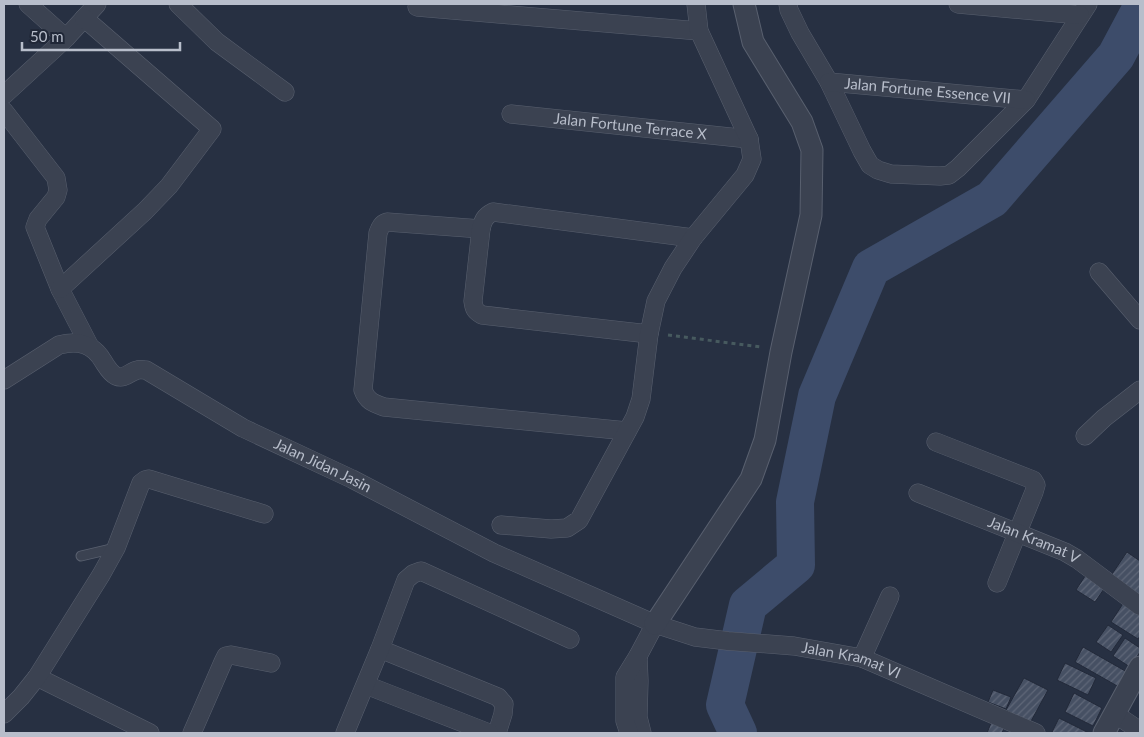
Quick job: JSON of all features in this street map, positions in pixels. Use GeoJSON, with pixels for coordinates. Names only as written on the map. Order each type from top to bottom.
{"type":"FeatureCollection","features":[{"type":"Feature","properties":{"kind":"street"},"geometry":{"type":"LineString","coordinates":[[28,4],[66,38]]}},
{"type":"Feature","properties":{"kind":"street"},"geometry":{"type":"LineString","coordinates":[[4,95],[66,38],[98,4]]}},
{"type":"Feature","properties":{"kind":"street"},"geometry":{"type":"LineString","coordinates":[[178,4],[217,42],[285,92]]}},
{"type":"Feature","properties":{"kind":"street"},"geometry":{"type":"LineString","coordinates":[[500,525],[551,530],[567,528],[579,520],[635,417],[642,399],[649,334],[656,301],[673,268],[693,238],[745,175],[752,159],[749,139],[699,31],[696,4]]}},
{"type":"Feature","properties":{"kind":"street"},"geometry":{"type":"LineString","coordinates":[[629,733],[625,721],[624,677],[655,624],[751,479],[765,440],[781,352],[810,215],[812,150],[802,122],[753,42],[744,4]]}},
{"type":"Feature","properties":{"kind":"street"},"geometry":{"type":"LineString","coordinates":[[788,4],[800,33],[829,82],[870,165],[891,174],[940,176],[949,175],[958,168],[1026,100],[1084,10]]}},
{"type":"Feature","properties":{"kind":"street"},"geometry":{"type":"LineString","coordinates":[[958,4],[1084,10]]}},
{"type":"Feature","properties":{"kind":"street"},"geometry":{"type":"LineString","coordinates":[[417,7],[699,31]]}},
{"type":"Feature","properties":{"kind":"street"},"geometry":{"type":"LineString","coordinates":[[60,289],[145,211],[169,186],[212,129],[84,18]]}},
{"type":"Feature","properties":{"kind":"street","name":"Jalan Fortune Essence VII"},"geometry":{"type":"LineString","coordinates":[[829,82],[1026,100]]}},
{"type":"Feature","properties":{"kind":"street"},"geometry":{"type":"LineString","coordinates":[[4,111],[56,178],[58,190],[56,197],[38,219],[35,227],[60,289],[90,347]]}},
{"type":"Feature","properties":{"kind":"street","name":"Jalan Fortune Terrace X"},"geometry":{"type":"LineString","coordinates":[[511,114],[749,139]]}},
{"type":"Feature","properties":{"kind":"street"},"geometry":{"type":"LineString","coordinates":[[649,334],[476,312],[473,302],[481,229],[484,219],[493,212],[693,238]]}},
{"type":"Feature","properties":{"kind":"street"},"geometry":{"type":"LineString","coordinates":[[481,229],[387,222],[383,223],[380,227],[363,390],[365,396],[369,401],[384,407],[627,431]]}},
{"type":"Feature","properties":{"kind":"street"},"geometry":{"type":"LineString","coordinates":[[1099,272],[1140,320]]}},
{"type":"Feature","properties":{"kind":"street"},"geometry":{"type":"LineString","coordinates":[[4,380],[60,346],[78,343],[90,347]]}},
{"type":"Feature","properties":{"kind":"street","name":"Jalan Jidan Jasin"},"geometry":{"type":"LineString","coordinates":[[90,347],[99,354],[110,372],[117,377],[124,377],[137,370],[146,370],[243,428],[352,479],[494,553],[655,624]]}},
{"type":"Feature","properties":{"kind":"street"},"geometry":{"type":"LineString","coordinates":[[1085,436],[1104,418],[1140,390]]}},
{"type":"Feature","properties":{"kind":"street"},"geometry":{"type":"LineString","coordinates":[[936,442],[1034,480],[1036,485],[1034,492],[997,583]]}},
{"type":"Feature","properties":{"kind":"street"},"geometry":{"type":"LineString","coordinates":[[4,714],[37,677],[101,575],[116,548],[141,483],[144,480],[149,479],[264,514]]}},
{"type":"Feature","properties":{"kind":"street","name":"Jalan Kramat V"},"geometry":{"type":"LineString","coordinates":[[918,493],[1018,532],[1071,556],[1140,606]]}},
{"type":"Feature","properties":{"kind":"street"},"geometry":{"type":"LineString","coordinates":[[345,733],[366,685],[406,580],[413,574],[421,572],[570,639]]}},
{"type":"Feature","properties":{"kind":"street"},"geometry":{"type":"LineString","coordinates":[[862,658],[890,596]]}},
{"type":"Feature","properties":{"kind":"street","name":"Jalan Kramat VI"},"geometry":{"type":"LineString","coordinates":[[655,624],[695,637],[794,646],[862,658],[1036,733]]}},
{"type":"Feature","properties":{"kind":"street"},"geometry":{"type":"LineString","coordinates":[[380,649],[498,697],[504,704],[497,733]]}},
{"type":"Feature","properties":{"kind":"street"},"geometry":{"type":"LineString","coordinates":[[192,733],[226,656],[231,655],[271,663]]}},
{"type":"Feature","properties":{"kind":"street"},"geometry":{"type":"LineString","coordinates":[[638,656],[638,717],[642,733]]}},
{"type":"Feature","properties":{"kind":"street"},"geometry":{"type":"LineString","coordinates":[[1104,733],[1140,667]]}},
{"type":"Feature","properties":{"kind":"street"},"geometry":{"type":"LineString","coordinates":[[37,677],[150,733]]}},
{"type":"Feature","properties":{"kind":"street"},"geometry":{"type":"LineString","coordinates":[[366,685],[489,733]]}},
{"type":"Feature","properties":{"kind":"street"},"geometry":{"type":"LineString","coordinates":[[1115,714],[1140,731]]}},
{"type":"Feature","properties":{"kind":"lane"},"geometry":{"type":"LineString","coordinates":[[81,556],[116,548]]}},
{"type":"Feature","properties":{"kind":"path"},"geometry":{"type":"LineString","coordinates":[[649,334],[758,346],[781,352]]}},
{"type":"Feature","properties":{"kind":"building"},"geometry":{"type":"Polygon","coordinates":[[[1127,552],[1140,561],[1140,598],[1110,577],[1127,552]]]}},
{"type":"Feature","properties":{"kind":"building"},"geometry":{"type":"Polygon","coordinates":[[[1087,573],[1106,586],[1095,602],[1076,590],[1087,573]]]}},
{"type":"Feature","properties":{"kind":"building"},"geometry":{"type":"Polygon","coordinates":[[[1124,602],[1140,612],[1140,636],[1138,639],[1111,622],[1124,602]]]}},
{"type":"Feature","properties":{"kind":"building"},"geometry":{"type":"Polygon","coordinates":[[[1108,625],[1123,635],[1111,652],[1096,642],[1108,625]]]}},
{"type":"Feature","properties":{"kind":"building"},"geometry":{"type":"Polygon","coordinates":[[[1125,638],[1140,648],[1140,652],[1130,667],[1113,656],[1125,638]]]}},
{"type":"Feature","properties":{"kind":"building"},"geometry":{"type":"Polygon","coordinates":[[[1083,647],[1127,672],[1119,687],[1075,662],[1083,647]]]}},
{"type":"Feature","properties":{"kind":"building"},"geometry":{"type":"Polygon","coordinates":[[[1065,663],[1096,678],[1088,695],[1057,680],[1065,663]]]}},
{"type":"Feature","properties":{"kind":"building"},"geometry":{"type":"Polygon","coordinates":[[[1024,678],[1048,690],[1030,723],[1006,710],[1024,678]]]}},
{"type":"Feature","properties":{"kind":"building"},"geometry":{"type":"Polygon","coordinates":[[[993,690],[1011,697],[1006,709],[988,702],[993,690]]]}},
{"type":"Feature","properties":{"kind":"building"},"geometry":{"type":"Polygon","coordinates":[[[1074,693],[1102,708],[1093,726],[1065,712],[1074,693]]]}},
{"type":"Feature","properties":{"kind":"building"},"geometry":{"type":"Polygon","coordinates":[[[1059,718],[1089,733],[1052,732],[1059,718]]]}},
{"type":"Feature","properties":{"kind":"building"},"geometry":{"type":"Polygon","coordinates":[[[991,723],[1004,728],[1002,733],[987,733],[991,723]]]}},
{"type":"Feature","properties":{"kind":"waterway"},"geometry":{"type":"LineString","coordinates":[[738,733],[725,705],[748,605],[796,565],[795,502],[817,396],[871,268],[992,199],[1116,56],[1140,11]]}}]}
